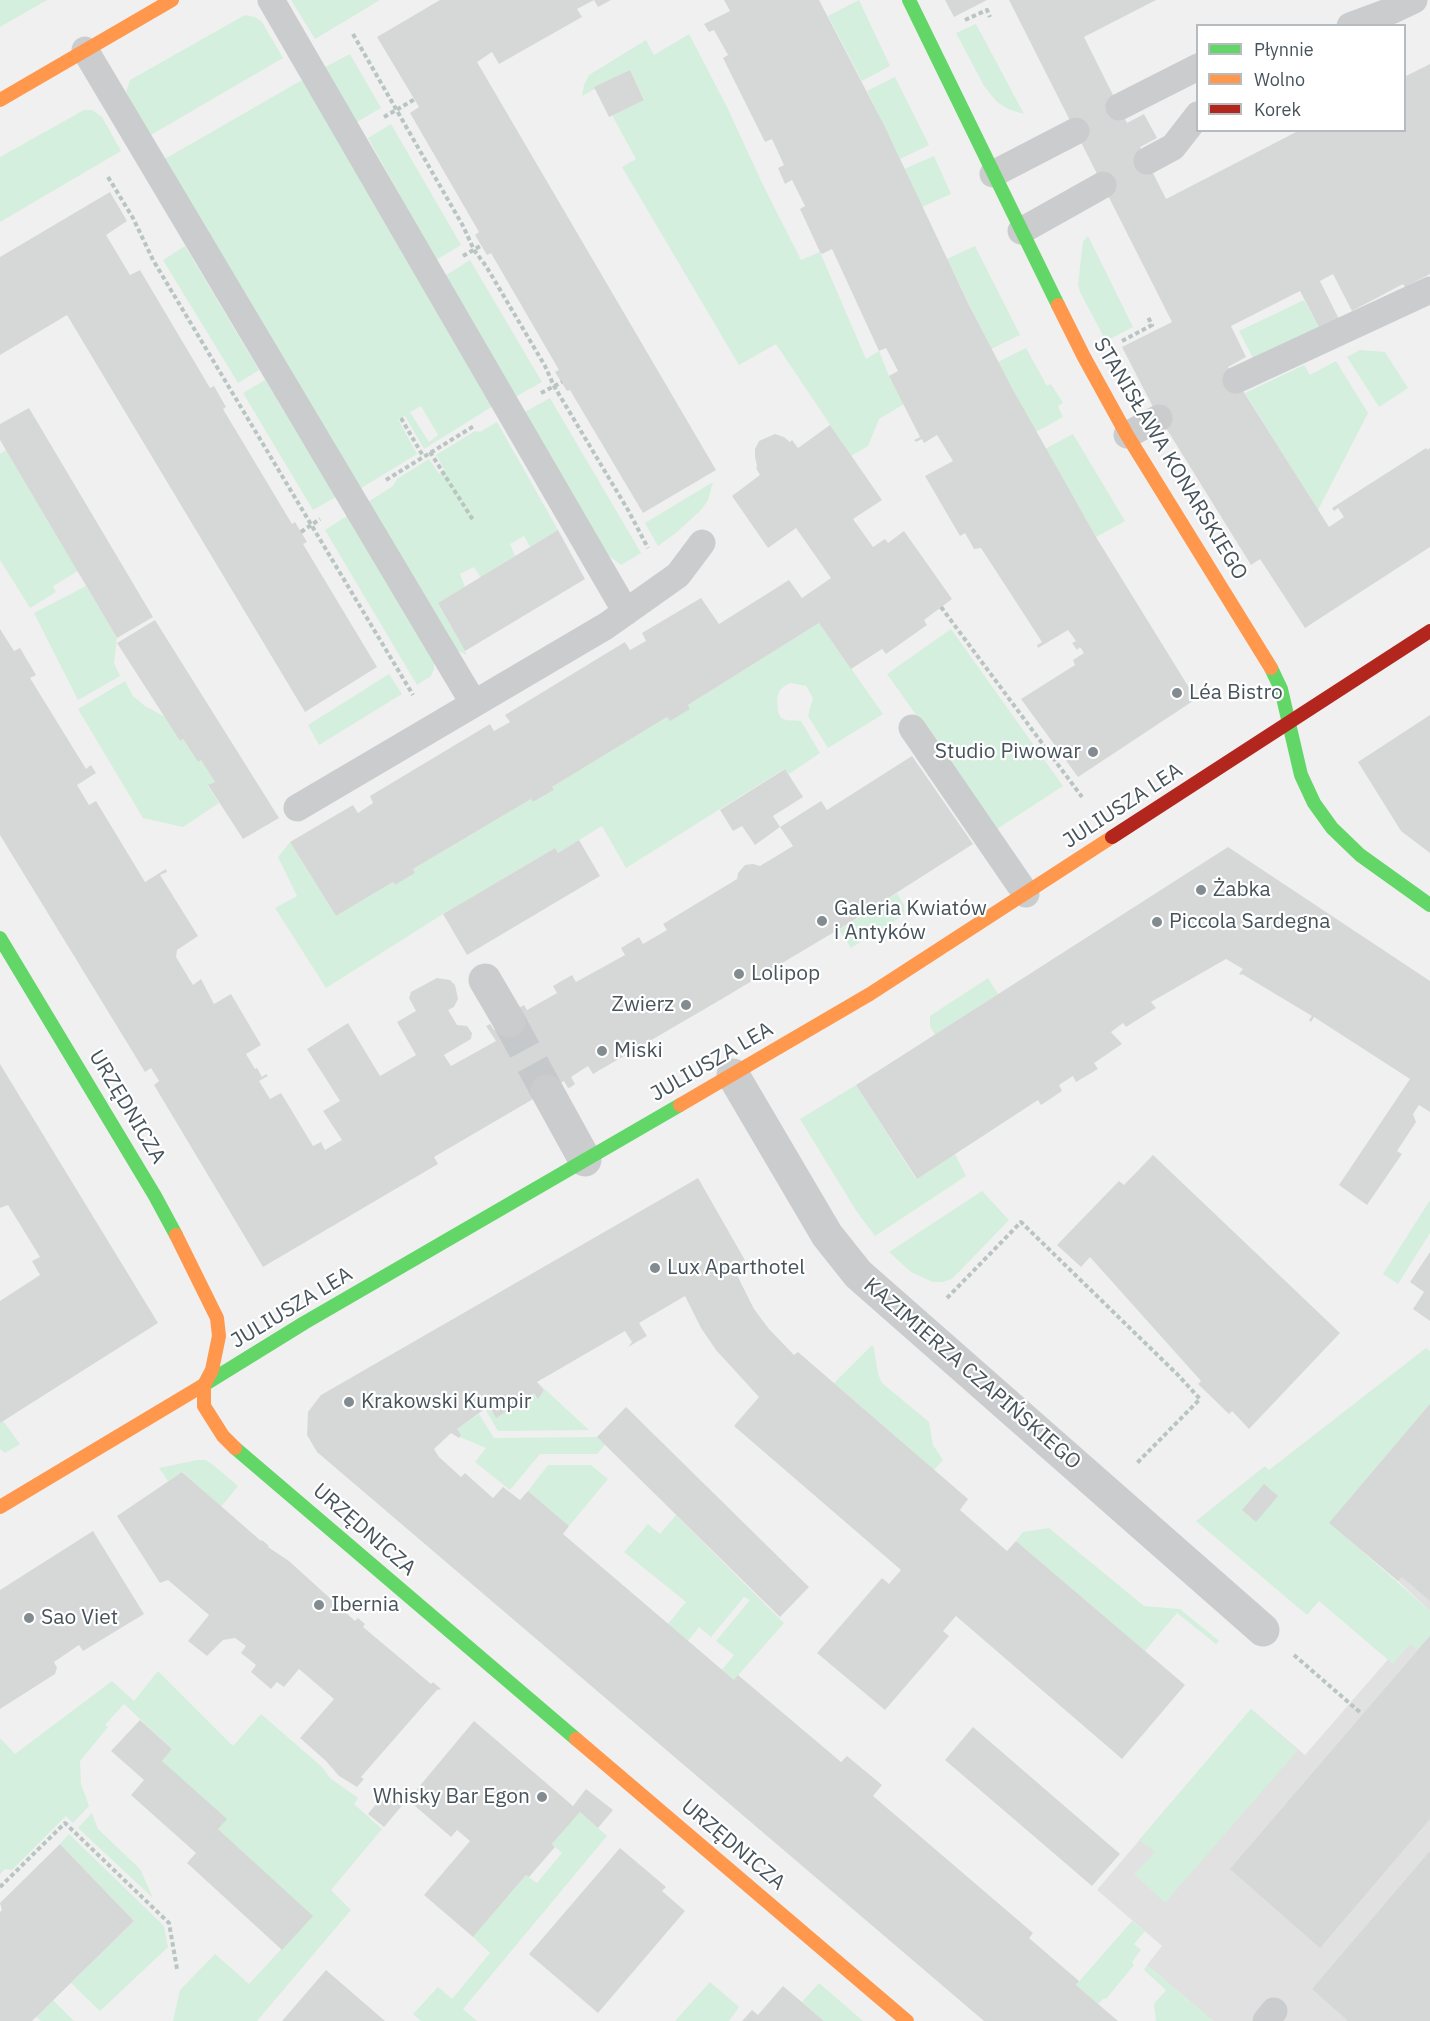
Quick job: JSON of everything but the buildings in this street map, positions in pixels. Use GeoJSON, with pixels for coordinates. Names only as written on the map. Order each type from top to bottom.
{"type":"FeatureCollection","features":[{"type":"Feature","properties":{"kind":"street"},"geometry":{"type":"LineString","coordinates":[[0,100],[172,0]]}},
{"type":"Feature","properties":{"kind":"street","name":"STANISŁAWA KONARSKIEGO"},"geometry":{"type":"LineString","coordinates":[[909,0],[1063,318],[1127,435],[1269,664],[1281,689],[1301,775],[1314,803],[1332,828],[1360,855],[1430,905]]}},
{"type":"Feature","properties":{"kind":"street","name":"JULIUSZA LEA"},"geometry":{"type":"LineString","coordinates":[[0,1507],[304,1323],[870,994],[1430,631]]}},
{"type":"Feature","properties":{"kind":"street","name":"URZĘDNICZA"},"geometry":{"type":"LineString","coordinates":[[0,938],[155,1196],[208,1297],[217,1318],[219,1336],[212,1370],[204,1385],[204,1406],[223,1436],[243,1456],[907,2021]]}},
{"type":"Feature","properties":{"kind":"street"},"geometry":{"type":"LineString","coordinates":[[485,980],[508,1021]]}},
{"type":"Feature","properties":{"kind":"street","name":"KAZIMIERZA CZAPIŃSKIEGO"},"geometry":{"type":"LineString","coordinates":[[733,1075],[827,1235],[858,1274],[1192,1570],[1263,1630]]}},
{"type":"Feature","properties":{"kind":"street"},"geometry":{"type":"LineString","coordinates":[[547,1090],[585,1160]]}},
{"type":"Feature","properties":{"kind":"lane"},"geometry":{"type":"LineString","coordinates":[[271,0],[626,612]]}},
{"type":"Feature","properties":{"kind":"lane"},"geometry":{"type":"LineString","coordinates":[[1355,24],[1414,0]]}},
{"type":"Feature","properties":{"kind":"lane"},"geometry":{"type":"LineString","coordinates":[[85,50],[474,704]]}},
{"type":"Feature","properties":{"kind":"lane"},"geometry":{"type":"LineString","coordinates":[[1119,107],[1196,68]]}},
{"type":"Feature","properties":{"kind":"lane"},"geometry":{"type":"LineString","coordinates":[[1147,161],[1173,147],[1196,116]]}},
{"type":"Feature","properties":{"kind":"lane"},"geometry":{"type":"LineString","coordinates":[[993,174],[1076,131]]}},
{"type":"Feature","properties":{"kind":"lane"},"geometry":{"type":"LineString","coordinates":[[1022,231],[1103,185]]}},
{"type":"Feature","properties":{"kind":"lane"},"geometry":{"type":"LineString","coordinates":[[1236,380],[1430,290]]}},
{"type":"Feature","properties":{"kind":"lane"},"geometry":{"type":"LineString","coordinates":[[1127,435],[1159,418]]}},
{"type":"Feature","properties":{"kind":"lane"},"geometry":{"type":"LineString","coordinates":[[297,808],[606,626],[678,575],[702,543]]}},
{"type":"Feature","properties":{"kind":"lane"},"geometry":{"type":"LineString","coordinates":[[912,728],[1026,894]]}},
{"type":"Feature","properties":{"kind":"path"},"geometry":{"type":"LineString","coordinates":[[957,24],[987,10],[990,17]]}},
{"type":"Feature","properties":{"kind":"path"},"geometry":{"type":"LineString","coordinates":[[353,34],[463,226],[474,250],[545,366],[554,386],[650,551]]}},
{"type":"Feature","properties":{"kind":"path"},"geometry":{"type":"LineString","coordinates":[[108,177],[133,218],[153,260],[410,690]]}},
{"type":"Feature","properties":{"kind":"path"},"geometry":{"type":"LineString","coordinates":[[477,248],[482,245]]}},
{"type":"Feature","properties":{"kind":"path"},"geometry":{"type":"LineString","coordinates":[[1114,344],[1152,325],[1148,317]]}},
{"type":"Feature","properties":{"kind":"path"},"geometry":{"type":"LineString","coordinates":[[556,385],[562,382]]}},
{"type":"Feature","properties":{"kind":"path"},"geometry":{"type":"LineString","coordinates":[[401,418],[423,456]]}},
{"type":"Feature","properties":{"kind":"path"},"geometry":{"type":"LineString","coordinates":[[384,482],[478,424]]}},
{"type":"Feature","properties":{"kind":"path"},"geometry":{"type":"LineString","coordinates":[[430,452],[473,520]]}},
{"type":"Feature","properties":{"kind":"path"},"geometry":{"type":"LineString","coordinates":[[941,607],[1082,797]]}},
{"type":"Feature","properties":{"kind":"path"},"geometry":{"type":"LineString","coordinates":[[947,1298],[1021,1222],[1200,1399],[1128,1472]]}},
{"type":"Feature","properties":{"kind":"path"},"geometry":{"type":"LineString","coordinates":[[1263,1630],[1362,1714]]}},
{"type":"Feature","properties":{"kind":"path"},"geometry":{"type":"LineString","coordinates":[[0,1887],[65,1823],[169,1923],[177,1969]]}},
{"type":"Feature","properties":{"kind":"shaded area"},"geometry":{"type":"Polygon","coordinates":[[[1430,1351],[1430,1611],[1269,1471],[1430,1351]]]}},
{"type":"Feature","properties":{"kind":"shaded area"},"geometry":{"type":"Polygon","coordinates":[[[1430,1611],[1430,2021],[1213,2021],[1147,1965],[1162,1946],[1097,1890],[1251,1709],[1305,1755],[1430,1611]]]}},
{"type":"Feature","properties":{"kind":"green space"},"geometry":{"type":"Polygon","coordinates":[[[0,0],[47,0],[0,27],[0,0]]]}},
{"type":"Feature","properties":{"kind":"green space"},"geometry":{"type":"Polygon","coordinates":[[[291,0],[380,0],[315,39],[291,0]]]}},
{"type":"Feature","properties":{"kind":"green space"},"geometry":{"type":"Polygon","coordinates":[[[859,0],[890,66],[862,81],[828,16],[859,0]]]}},
{"type":"Feature","properties":{"kind":"green space"},"geometry":{"type":"Polygon","coordinates":[[[245,15],[255,17],[262,22],[283,58],[149,136],[126,92],[130,80],[245,15]]]}},
{"type":"Feature","properties":{"kind":"green space"},"geometry":{"type":"Polygon","coordinates":[[[976,24],[1024,114],[1008,109],[997,102],[984,86],[956,33],[976,24]]]}},
{"type":"Feature","properties":{"kind":"green space"},"geometry":{"type":"Polygon","coordinates":[[[689,34],[801,260],[820,252],[866,359],[879,351],[904,404],[879,419],[868,446],[851,456],[776,344],[739,365],[622,167],[636,159],[612,115],[644,99],[630,70],[582,96],[589,75],[646,40],[654,55],[689,34]]]}},
{"type":"Feature","properties":{"kind":"green space"},"geometry":{"type":"Polygon","coordinates":[[[350,54],[381,108],[355,123],[325,67],[350,54]]]}},
{"type":"Feature","properties":{"kind":"green space"},"geometry":{"type":"Polygon","coordinates":[[[895,77],[929,145],[900,159],[867,91],[895,77]]]}},
{"type":"Feature","properties":{"kind":"green space"},"geometry":{"type":"Polygon","coordinates":[[[302,80],[493,406],[424,449],[405,416],[398,419],[417,454],[358,490],[163,160],[302,80]],[[421,406],[410,412],[429,442],[438,435],[421,406]]]}},
{"type":"Feature","properties":{"kind":"green space"},"geometry":{"type":"Polygon","coordinates":[[[84,110],[92,110],[102,117],[121,151],[0,222],[0,157],[84,110]]]}},
{"type":"Feature","properties":{"kind":"green space"},"geometry":{"type":"Polygon","coordinates":[[[391,124],[461,245],[436,260],[368,138],[391,124]]]}},
{"type":"Feature","properties":{"kind":"green space"},"geometry":{"type":"Polygon","coordinates":[[[934,156],[951,194],[922,207],[904,169],[934,156]]]}},
{"type":"Feature","properties":{"kind":"green space"},"geometry":{"type":"Polygon","coordinates":[[[1088,236],[1133,327],[1106,341],[1078,285],[1083,241],[1088,236]]]}},
{"type":"Feature","properties":{"kind":"green space"},"geometry":{"type":"Polygon","coordinates":[[[185,246],[259,370],[238,383],[163,260],[185,246]]]}},
{"type":"Feature","properties":{"kind":"green space"},"geometry":{"type":"Polygon","coordinates":[[[975,246],[1020,335],[991,349],[947,259],[975,246]]]}},
{"type":"Feature","properties":{"kind":"green space"},"geometry":{"type":"Polygon","coordinates":[[[470,260],[542,382],[515,397],[445,276],[470,260]]]}},
{"type":"Feature","properties":{"kind":"green space"},"geometry":{"type":"Polygon","coordinates":[[[1304,300],[1320,329],[1253,358],[1239,331],[1304,300]]]}},
{"type":"Feature","properties":{"kind":"green space"},"geometry":{"type":"Polygon","coordinates":[[[1026,348],[1047,386],[1051,384],[1063,403],[1058,406],[1063,417],[1036,432],[998,362],[1026,348]]]}},
{"type":"Feature","properties":{"kind":"green space"},"geometry":{"type":"Polygon","coordinates":[[[1360,350],[1385,352],[1408,388],[1379,407],[1347,357],[1360,350]]]}},
{"type":"Feature","properties":{"kind":"green space"},"geometry":{"type":"Polygon","coordinates":[[[1336,361],[1368,413],[1318,510],[1245,393],[1304,365],[1310,375],[1336,361]]]}},
{"type":"Feature","properties":{"kind":"green space"},"geometry":{"type":"Polygon","coordinates":[[[265,380],[336,497],[313,510],[243,393],[265,380]]]}},
{"type":"Feature","properties":{"kind":"green space"},"geometry":{"type":"Polygon","coordinates":[[[550,398],[641,553],[621,565],[604,552],[523,413],[550,398]]]}},
{"type":"Feature","properties":{"kind":"green space"},"geometry":{"type":"Polygon","coordinates":[[[497,422],[558,530],[530,547],[524,536],[510,544],[515,556],[481,578],[474,567],[460,574],[465,587],[438,603],[467,655],[456,650],[368,502],[393,486],[397,479],[429,459],[439,474],[445,471],[436,455],[475,431],[480,432],[497,422]]]}},
{"type":"Feature","properties":{"kind":"green space"},"geometry":{"type":"Polygon","coordinates":[[[1073,434],[1125,521],[1096,537],[1045,449],[1073,434]]]}},
{"type":"Feature","properties":{"kind":"green space"},"geometry":{"type":"Polygon","coordinates":[[[6,450],[78,571],[53,586],[56,592],[30,608],[0,560],[0,454],[6,450]]]}},
{"type":"Feature","properties":{"kind":"green space"},"geometry":{"type":"Polygon","coordinates":[[[713,482],[708,500],[701,510],[658,546],[645,523],[713,482]]]}},
{"type":"Feature","properties":{"kind":"green space"},"geometry":{"type":"Polygon","coordinates":[[[347,516],[434,662],[431,676],[417,685],[325,530],[347,516]]]}},
{"type":"Feature","properties":{"kind":"green space"},"geometry":{"type":"Polygon","coordinates":[[[86,586],[117,638],[114,663],[120,676],[78,700],[34,613],[86,586]]]}},
{"type":"Feature","properties":{"kind":"green space"},"geometry":{"type":"Polygon","coordinates":[[[819,623],[883,714],[828,748],[808,716],[813,698],[806,686],[791,683],[786,685],[780,690],[777,698],[781,718],[801,721],[820,753],[789,774],[784,769],[626,868],[602,826],[558,853],[555,848],[443,914],[326,988],[275,908],[297,896],[278,857],[290,842],[336,916],[393,882],[395,885],[415,873],[413,869],[531,799],[534,802],[554,790],[552,787],[667,717],[670,720],[690,709],[688,705],[819,623]]]}},
{"type":"Feature","properties":{"kind":"green space"},"geometry":{"type":"Polygon","coordinates":[[[951,629],[1063,786],[997,829],[887,674],[951,629]]]}},
{"type":"Feature","properties":{"kind":"green space"},"geometry":{"type":"Polygon","coordinates":[[[389,674],[402,694],[319,745],[308,725],[389,674]]]}},
{"type":"Feature","properties":{"kind":"green space"},"geometry":{"type":"Polygon","coordinates":[[[125,681],[133,696],[165,717],[180,741],[183,739],[198,762],[201,760],[215,782],[208,786],[219,803],[183,827],[143,818],[78,709],[125,681]]]}},
{"type":"Feature","properties":{"kind":"green space"},"geometry":{"type":"Polygon","coordinates":[[[897,893],[904,905],[904,915],[851,948],[839,930],[897,893]]]}},
{"type":"Feature","properties":{"kind":"green space"},"geometry":{"type":"Polygon","coordinates":[[[988,978],[998,994],[935,1035],[930,1026],[930,1016],[988,978]]]}},
{"type":"Feature","properties":{"kind":"green space"},"geometry":{"type":"Polygon","coordinates":[[[856,1085],[916,1179],[955,1154],[966,1176],[875,1236],[857,1212],[800,1119],[856,1085]]]}},
{"type":"Feature","properties":{"kind":"green space"},"geometry":{"type":"Polygon","coordinates":[[[982,1191],[1009,1220],[952,1279],[933,1282],[911,1272],[889,1252],[982,1191]]]}},
{"type":"Feature","properties":{"kind":"green space"},"geometry":{"type":"Polygon","coordinates":[[[1430,1200],[1430,1233],[1398,1284],[1383,1274],[1430,1200]]]}},
{"type":"Feature","properties":{"kind":"green space"},"geometry":{"type":"Polygon","coordinates":[[[872,1345],[882,1383],[929,1422],[933,1445],[943,1460],[934,1470],[834,1383],[872,1345]]]}},
{"type":"Feature","properties":{"kind":"green space"},"geometry":{"type":"Polygon","coordinates":[[[1426,1348],[1430,1351],[1430,1404],[1330,1523],[1430,1611],[1430,1636],[1417,1650],[1410,1644],[1393,1664],[1319,1601],[1307,1615],[1196,1521],[1265,1466],[1269,1470],[1426,1348]]]}},
{"type":"Feature","properties":{"kind":"green space"},"geometry":{"type":"Polygon","coordinates":[[[537,1382],[589,1430],[498,1431],[485,1409],[489,1406],[496,1417],[534,1393],[538,1399],[544,1390],[537,1382]]]}},
{"type":"Feature","properties":{"kind":"green space"},"geometry":{"type":"Polygon","coordinates":[[[479,1414],[494,1438],[597,1437],[605,1445],[597,1454],[540,1454],[510,1490],[475,1462],[486,1448],[460,1437],[457,1429],[479,1414]]]}},
{"type":"Feature","properties":{"kind":"green space"},"geometry":{"type":"Polygon","coordinates":[[[3,1421],[20,1444],[5,1453],[0,1449],[0,1423],[3,1421]]]}},
{"type":"Feature","properties":{"kind":"green space"},"geometry":{"type":"Polygon","coordinates":[[[205,1460],[212,1464],[238,1486],[221,1507],[183,1472],[168,1481],[159,1468],[205,1460]]]}},
{"type":"Feature","properties":{"kind":"green space"},"geometry":{"type":"Polygon","coordinates":[[[548,1465],[591,1465],[608,1479],[569,1526],[528,1491],[548,1465]]]}},
{"type":"Feature","properties":{"kind":"green space"},"geometry":{"type":"Polygon","coordinates":[[[676,1515],[784,1623],[734,1680],[722,1670],[734,1655],[716,1641],[750,1600],[744,1597],[711,1637],[699,1627],[688,1641],[668,1624],[686,1602],[624,1552],[648,1524],[660,1534],[676,1515]]]}},
{"type":"Feature","properties":{"kind":"green space"},"geometry":{"type":"Polygon","coordinates":[[[1049,1528],[1144,1606],[1180,1609],[1219,1641],[1216,1644],[1177,1613],[1145,1651],[1016,1541],[1023,1532],[1049,1528]]]}},
{"type":"Feature","properties":{"kind":"green space"},"geometry":{"type":"Polygon","coordinates":[[[158,1671],[233,1746],[261,1714],[322,1767],[330,1778],[358,1798],[354,1804],[382,1829],[331,1890],[351,1910],[257,2021],[173,2021],[180,1990],[215,1954],[249,1984],[312,1916],[218,1829],[162,1761],[172,1749],[124,1704],[105,1725],[108,1727],[80,1761],[81,1784],[89,1806],[73,1823],[66,1816],[12,1870],[5,1869],[0,1874],[0,1738],[15,1754],[112,1681],[134,1701],[158,1671]]]}},
{"type":"Feature","properties":{"kind":"green space"},"geometry":{"type":"Polygon","coordinates":[[[1251,1709],[1298,1750],[1165,1903],[1134,1874],[1155,1852],[1139,1840],[1251,1709]]]}},
{"type":"Feature","properties":{"kind":"green space"},"geometry":{"type":"Polygon","coordinates":[[[580,1812],[607,1836],[463,2009],[477,2021],[421,2021],[413,2014],[438,1987],[452,1999],[490,1953],[473,1937],[526,1875],[537,1883],[562,1853],[552,1844],[580,1812]]]}},
{"type":"Feature","properties":{"kind":"green space"},"geometry":{"type":"Polygon","coordinates":[[[92,1813],[98,1829],[140,1869],[153,1898],[78,1828],[92,1813]]]}},
{"type":"Feature","properties":{"kind":"green space"},"geometry":{"type":"Polygon","coordinates":[[[69,1834],[164,1926],[168,1947],[100,2011],[71,1983],[134,1921],[60,1844],[69,1834]]]}},
{"type":"Feature","properties":{"kind":"green space"},"geometry":{"type":"Polygon","coordinates":[[[1132,1921],[1145,1931],[1134,1944],[1141,1950],[1132,1962],[1134,1965],[1106,1999],[1104,1998],[1098,2004],[1076,1985],[1132,1921]]]}},
{"type":"Feature","properties":{"kind":"green space"},"geometry":{"type":"Polygon","coordinates":[[[1147,1965],[1213,2021],[1156,2021],[1154,2004],[1166,1990],[1144,1970],[1147,1965]]]}},
{"type":"Feature","properties":{"kind":"green space"},"geometry":{"type":"Polygon","coordinates":[[[710,1982],[739,2007],[729,2021],[675,2021],[710,1982]]]}},
{"type":"Feature","properties":{"kind":"green space"},"geometry":{"type":"Polygon","coordinates":[[[819,1983],[863,2021],[824,2021],[802,2002],[819,1983]]]}},
{"type":"Feature","properties":{"kind":"green space"},"geometry":{"type":"Polygon","coordinates":[[[53,2000],[74,2021],[41,2021],[36,2017],[53,2000]]]}},
{"type":"Feature","properties":{"kind":"tunnel"},"geometry":{"type":"LineString","coordinates":[[509,1021],[547,1091]]}},
{"type":"Feature","properties":{"kind":"traffic: fast"},"geometry":{"type":"LineString","coordinates":[[909,0],[1058,305]]}},
{"type":"Feature","properties":{"kind":"traffic: fast"},"geometry":{"type":"LineString","coordinates":[[1271,668],[1281,689],[1301,775],[1314,803],[1332,828],[1360,855],[1430,905]]}},
{"type":"Feature","properties":{"kind":"traffic: fast"},"geometry":{"type":"LineString","coordinates":[[0,938],[155,1196],[176,1235]]}},
{"type":"Feature","properties":{"kind":"traffic: fast"},"geometry":{"type":"LineString","coordinates":[[202,1386],[304,1323],[680,1105]]}},
{"type":"Feature","properties":{"kind":"traffic: fast"},"geometry":{"type":"LineString","coordinates":[[235,1448],[576,1739]]}},
{"type":"Feature","properties":{"kind":"traffic: slow"},"geometry":{"type":"LineString","coordinates":[[0,100],[172,0]]}},
{"type":"Feature","properties":{"kind":"traffic: slow"},"geometry":{"type":"LineString","coordinates":[[1058,305],[1127,435],[1271,668]]}},
{"type":"Feature","properties":{"kind":"traffic: slow"},"geometry":{"type":"LineString","coordinates":[[680,1105],[870,994],[1112,837]]}},
{"type":"Feature","properties":{"kind":"traffic: slow"},"geometry":{"type":"LineString","coordinates":[[176,1235],[217,1318],[219,1336],[212,1370],[204,1385],[204,1406],[223,1436],[235,1448]]}},
{"type":"Feature","properties":{"kind":"traffic: slow"},"geometry":{"type":"LineString","coordinates":[[0,1507],[202,1386]]}},
{"type":"Feature","properties":{"kind":"traffic: slow"},"geometry":{"type":"LineString","coordinates":[[576,1739],[907,2021]]}},
{"type":"Feature","properties":{"kind":"traffic: jam"},"geometry":{"type":"LineString","coordinates":[[1112,837],[1430,631]]}},
{"type":"Feature","properties":{"kind":"place","name":"Léa Bistro"},"geometry":{"type":"Point","coordinates":[1177,693]}},
{"type":"Feature","properties":{"kind":"place","name":"Studio Piwowar"},"geometry":{"type":"Point","coordinates":[1093,752]}},
{"type":"Feature","properties":{"kind":"place","name":"Żabka"},"geometry":{"type":"Point","coordinates":[1201,890]}},
{"type":"Feature","properties":{"kind":"place","name":"Galeria Kwiatów i Antyków"},"geometry":{"type":"Point","coordinates":[822,921]}},
{"type":"Feature","properties":{"kind":"place","name":"Piccola Sardegna"},"geometry":{"type":"Point","coordinates":[1157,922]}},
{"type":"Feature","properties":{"kind":"place","name":"Lolipop"},"geometry":{"type":"Point","coordinates":[739,974]}},
{"type":"Feature","properties":{"kind":"place","name":"Zwierz"},"geometry":{"type":"Point","coordinates":[686,1005]}},
{"type":"Feature","properties":{"kind":"place","name":"Miski"},"geometry":{"type":"Point","coordinates":[602,1051]}},
{"type":"Feature","properties":{"kind":"place","name":"Lux Aparthotel"},"geometry":{"type":"Point","coordinates":[655,1268]}},
{"type":"Feature","properties":{"kind":"place","name":"Krakowski Kumpir"},"geometry":{"type":"Point","coordinates":[349,1402]}},
{"type":"Feature","properties":{"kind":"place","name":"Ibernia"},"geometry":{"type":"Point","coordinates":[319,1605]}},
{"type":"Feature","properties":{"kind":"place","name":"Sao Viet"},"geometry":{"type":"Point","coordinates":[29,1618]}},
{"type":"Feature","properties":{"kind":"place","name":"Whisky Bar Egon"},"geometry":{"type":"Point","coordinates":[542,1797]}}]}
